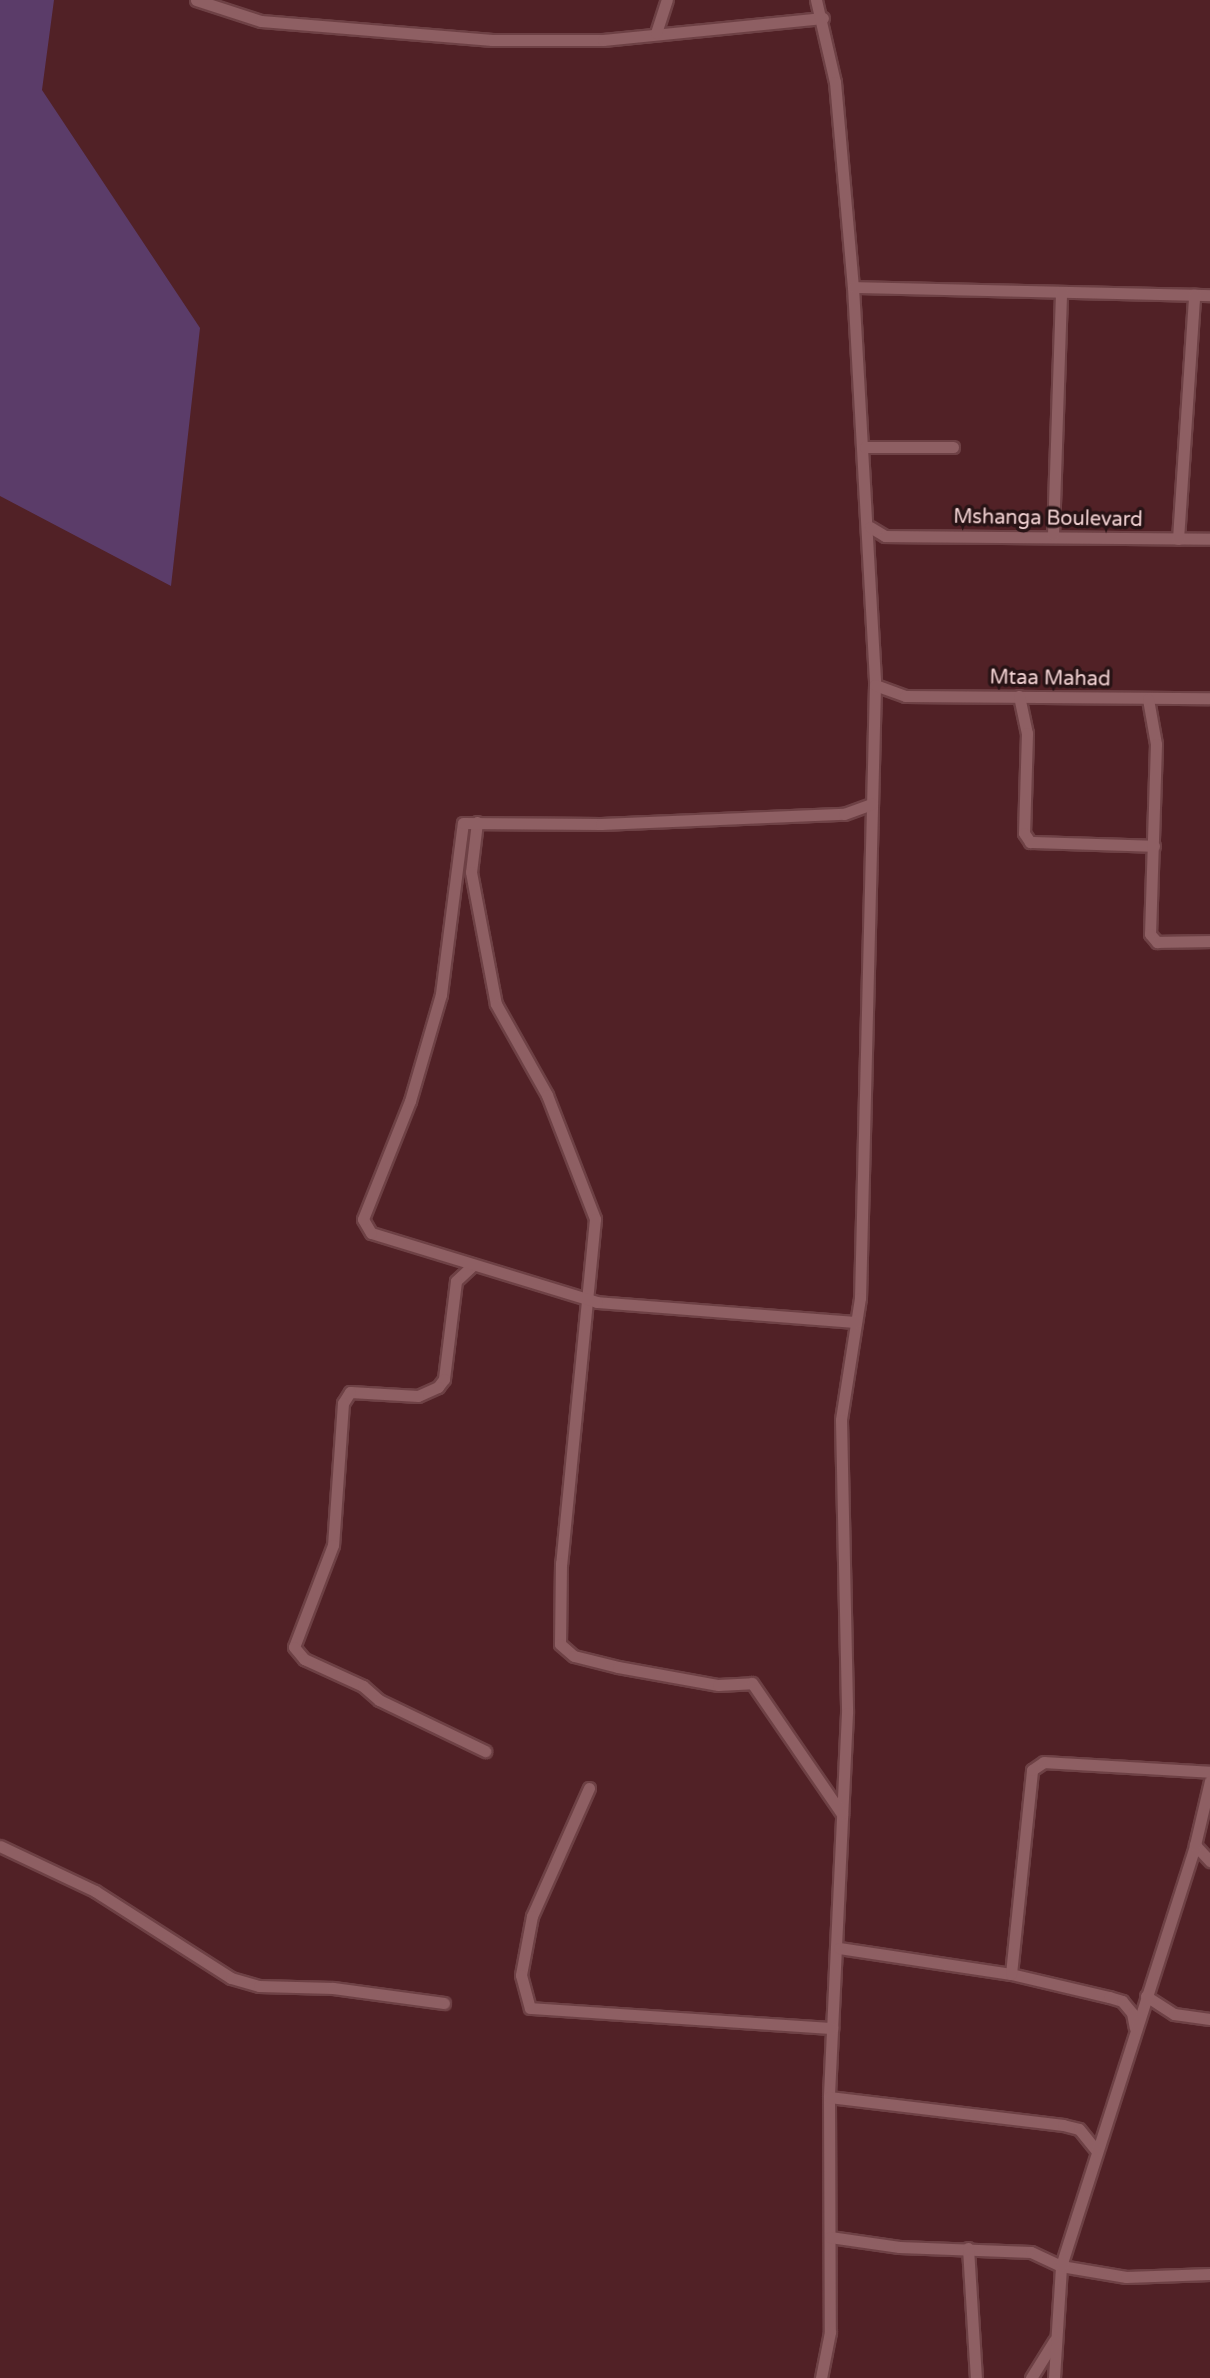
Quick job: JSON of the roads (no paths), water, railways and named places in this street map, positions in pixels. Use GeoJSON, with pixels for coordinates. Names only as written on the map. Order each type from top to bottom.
{"type":"FeatureCollection","features":[{"type":"Feature","properties":{"kind":"street"},"geometry":{"type":"LineString","coordinates":[[196,0],[261,21],[393,34],[603,40],[823,18]]}},
{"type":"Feature","properties":{"kind":"street"},"geometry":{"type":"LineString","coordinates":[[656,33],[667,0]]}},
{"type":"Feature","properties":{"kind":"street"},"geometry":{"type":"LineString","coordinates":[[816,0],[823,18],[835,82],[853,287],[870,527],[875,685],[856,1322],[841,1420],[847,1653],[839,1948],[829,2097],[830,2332],[821,2378]]}},
{"type":"Feature","properties":{"kind":"street"},"geometry":{"type":"LineString","coordinates":[[853,287],[1210,295]]}},
{"type":"Feature","properties":{"kind":"street"},"geometry":{"type":"LineString","coordinates":[[1053,535],[1061,292]]}},
{"type":"Feature","properties":{"kind":"street"},"geometry":{"type":"LineString","coordinates":[[1178,539],[1194,295]]}},
{"type":"Feature","properties":{"kind":"street"},"geometry":{"type":"LineString","coordinates":[[865,447],[953,447]]}},
{"type":"Feature","properties":{"kind":"street"},"geometry":{"type":"LineString","coordinates":[[870,527],[885,536],[871,553]]}},
{"type":"Feature","properties":{"kind":"street","name":"Mshanga Boulevard"},"geometry":{"type":"LineString","coordinates":[[885,536],[1053,535],[1210,539]]}},
{"type":"Feature","properties":{"kind":"street"},"geometry":{"type":"LineString","coordinates":[[875,685],[890,694],[875,708]]}},
{"type":"Feature","properties":{"kind":"street","name":"Mtaa Mahad"},"geometry":{"type":"LineString","coordinates":[[890,694],[1210,698]]}},
{"type":"Feature","properties":{"kind":"street"},"geometry":{"type":"LineString","coordinates":[[1019,696],[1027,733],[1024,833],[1030,842],[1154,846]]}},
{"type":"Feature","properties":{"kind":"street"},"geometry":{"type":"LineString","coordinates":[[1148,699],[1156,744],[1150,934],[1157,942],[1210,941]]}},
{"type":"Feature","properties":{"kind":"street"},"geometry":{"type":"LineString","coordinates":[[856,1322],[733,1316],[583,1298],[371,1233],[363,1219],[433,1023],[449,945],[463,823],[601,824],[832,815],[854,813],[872,804]]}},
{"type":"Feature","properties":{"kind":"street"},"geometry":{"type":"LineString","coordinates":[[477,822],[471,872],[496,1004],[547,1095],[592,1207],[561,1563],[560,1644],[574,1656],[618,1667],[718,1685],[752,1683],[842,1814]]}},
{"type":"Feature","properties":{"kind":"street"},"geometry":{"type":"LineString","coordinates":[[449,1258],[456,1281],[444,1379],[438,1387],[418,1396],[350,1392],[343,1403],[333,1545],[294,1647],[304,1659],[363,1686],[379,1700],[485,1751]]}},
{"type":"Feature","properties":{"kind":"street"},"geometry":{"type":"LineString","coordinates":[[456,1281],[472,1266]]}},
{"type":"Feature","properties":{"kind":"street"},"geometry":{"type":"LineString","coordinates":[[569,1295],[587,1284]]}},
{"type":"Feature","properties":{"kind":"street"},"geometry":{"type":"LineString","coordinates":[[1011,1974],[1032,1770],[1044,1762],[1210,1772]]}},
{"type":"Feature","properties":{"kind":"street"},"geometry":{"type":"LineString","coordinates":[[1054,2378],[1061,2266],[1104,2118],[1195,1845],[1210,1781]]}},
{"type":"Feature","properties":{"kind":"street"},"geometry":{"type":"LineString","coordinates":[[589,1788],[532,1916],[521,1975],[530,2008],[832,2028]]}},
{"type":"Feature","properties":{"kind":"street"},"geometry":{"type":"LineString","coordinates":[[1195,1845],[1210,1861]]}},
{"type":"Feature","properties":{"kind":"street"},"geometry":{"type":"LineString","coordinates":[[0,1846],[95,1891],[231,1978],[259,1986],[333,1988],[444,2003]]}},
{"type":"Feature","properties":{"kind":"street"},"geometry":{"type":"LineString","coordinates":[[839,1948],[1011,1974],[1122,2001],[1147,1994]]}},
{"type":"Feature","properties":{"kind":"street"},"geometry":{"type":"LineString","coordinates":[[838,1963],[858,1952]]}},
{"type":"Feature","properties":{"kind":"street"},"geometry":{"type":"LineString","coordinates":[[1147,1994],[1174,2014],[1210,2019]]}},
{"type":"Feature","properties":{"kind":"street"},"geometry":{"type":"LineString","coordinates":[[1122,2001],[1132,2013],[1135,2031]]}},
{"type":"Feature","properties":{"kind":"street"},"geometry":{"type":"LineString","coordinates":[[829,2097],[1079,2129],[1104,2118]]}},
{"type":"Feature","properties":{"kind":"street"},"geometry":{"type":"LineString","coordinates":[[1079,2129],[1095,2149]]}},
{"type":"Feature","properties":{"kind":"street"},"geometry":{"type":"LineString","coordinates":[[830,2237],[899,2247],[1031,2252],[1061,2266],[1137,2277],[1210,2274]]}},
{"type":"Feature","properties":{"kind":"street"},"geometry":{"type":"LineString","coordinates":[[968,2248],[976,2378]]}},
{"type":"Feature","properties":{"kind":"street"},"geometry":{"type":"LineString","coordinates":[[1031,2378],[1055,2339]]}}]}
